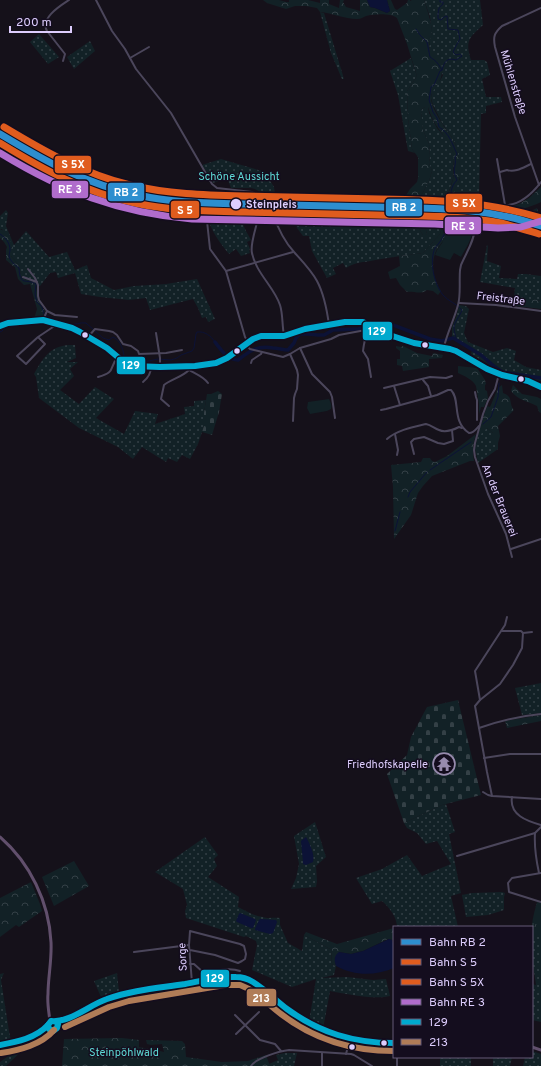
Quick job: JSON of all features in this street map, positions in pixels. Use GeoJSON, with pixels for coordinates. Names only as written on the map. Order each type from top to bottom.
{"type":"FeatureCollection","features":[{"type":"Feature","properties":{"kind":"main road"},"geometry":{"type":"LineString","coordinates":[[0,326],[44,319],[72,328],[107,348],[129,365],[160,367],[216,363],[229,357],[247,342],[256,337],[284,336],[299,330],[356,321],[363,322],[374,330],[422,345],[444,347],[456,351],[487,369],[499,374],[528,381],[541,387]]}},
{"type":"Feature","properties":{"kind":"main road"},"geometry":{"type":"LineString","coordinates":[[0,837],[24,863],[34,879],[44,903],[51,942],[48,993],[49,1012],[52,1022],[58,1026]]}},
{"type":"Feature","properties":{"kind":"main road"},"geometry":{"type":"LineString","coordinates":[[40,1032],[52,1022],[64,1019],[92,1005],[113,997],[229,977],[238,977],[245,978],[258,985],[286,1008],[307,1022],[325,1031],[350,1039],[366,1042],[393,1043]]}},
{"type":"Feature","properties":{"kind":"main road"},"geometry":{"type":"LineString","coordinates":[[0,1045],[22,1040],[49,1029],[52,1031],[55,1030],[64,1019]]}},
{"type":"Feature","properties":{"kind":"main road"},"geometry":{"type":"LineString","coordinates":[[49,1029],[52,1022]]}},
{"type":"Feature","properties":{"kind":"street"},"geometry":{"type":"LineString","coordinates":[[63,61],[65,54],[45,28],[45,23],[58,7],[69,0]]}},
{"type":"Feature","properties":{"kind":"street"},"geometry":{"type":"LineString","coordinates":[[96,0],[112,31],[136,69],[171,113],[212,184],[217,188],[252,192],[259,200],[259,211],[252,252],[260,272],[280,305],[284,336]]}},
{"type":"Feature","properties":{"kind":"street","name":"Mühlenstraße"},"geometry":{"type":"LineString","coordinates":[[539,185],[516,117],[495,47],[494,38],[497,30],[502,26],[541,8]]}},
{"type":"Feature","properties":{"kind":"street"},"geometry":{"type":"LineString","coordinates":[[130,58],[149,47]]}},
{"type":"Feature","properties":{"kind":"street"},"geometry":{"type":"LineString","coordinates":[[497,159],[506,205]]}},
{"type":"Feature","properties":{"kind":"street"},"geometry":{"type":"LineString","coordinates":[[500,172],[507,170],[510,172],[515,171],[531,164]]}},
{"type":"Feature","properties":{"kind":"street"},"geometry":{"type":"LineString","coordinates":[[444,347],[446,336],[455,317],[458,305],[460,270],[474,232],[475,224],[472,209],[475,204],[480,202],[512,205],[521,201],[534,191],[541,182]]}},
{"type":"Feature","properties":{"kind":"street"},"geometry":{"type":"LineString","coordinates":[[259,211],[272,212],[281,233],[293,252],[308,267],[317,281],[322,293],[329,325]]}},
{"type":"Feature","properties":{"kind":"street"},"geometry":{"type":"LineString","coordinates":[[207,221],[210,249],[226,271],[250,349],[283,357],[300,348],[331,339],[345,333],[372,328]]}},
{"type":"Feature","properties":{"kind":"street"},"geometry":{"type":"LineString","coordinates":[[226,271],[293,252]]}},
{"type":"Feature","properties":{"kind":"street"},"geometry":{"type":"LineString","coordinates":[[28,269],[33,274],[37,282],[39,300],[47,311],[55,315],[77,317]]}},
{"type":"Feature","properties":{"kind":"street"},"geometry":{"type":"LineString","coordinates":[[23,277],[37,282]]}},
{"type":"Feature","properties":{"kind":"street","name":"Freistraße"},"geometry":{"type":"LineString","coordinates":[[458,305],[496,305],[541,311]]}},
{"type":"Feature","properties":{"kind":"street"},"geometry":{"type":"LineString","coordinates":[[44,319],[47,311]]}},
{"type":"Feature","properties":{"kind":"street"},"geometry":{"type":"LineString","coordinates":[[38,337],[45,344],[26,364],[17,356],[38,337],[56,324]]}},
{"type":"Feature","properties":{"kind":"street"},"geometry":{"type":"LineString","coordinates":[[371,377],[368,359],[363,351],[367,334],[372,328]]}},
{"type":"Feature","properties":{"kind":"street"},"geometry":{"type":"LineString","coordinates":[[88,337],[94,332],[95,329],[113,332],[123,344],[131,346],[138,351],[139,354],[159,354],[182,350]]}},
{"type":"Feature","properties":{"kind":"street"},"geometry":{"type":"LineString","coordinates":[[156,333],[160,367]]}},
{"type":"Feature","properties":{"kind":"street"},"geometry":{"type":"LineString","coordinates":[[300,348],[312,374],[330,392],[335,418]]}},
{"type":"Feature","properties":{"kind":"street"},"geometry":{"type":"LineString","coordinates":[[250,363],[262,352]]}},
{"type":"Feature","properties":{"kind":"street"},"geometry":{"type":"LineString","coordinates":[[290,354],[298,375],[297,389],[294,398],[294,421]]}},
{"type":"Feature","properties":{"kind":"street"},"geometry":{"type":"LineString","coordinates":[[98,377],[110,372],[118,357]]}},
{"type":"Feature","properties":{"kind":"street"},"geometry":{"type":"LineString","coordinates":[[169,406],[161,399],[164,385],[186,374],[189,370],[189,366]]}},
{"type":"Feature","properties":{"kind":"street"},"geometry":{"type":"LineString","coordinates":[[143,382],[147,378],[151,367]]}},
{"type":"Feature","properties":{"kind":"street"},"geometry":{"type":"LineString","coordinates":[[189,370],[206,380],[208,383]]}},
{"type":"Feature","properties":{"kind":"street","name":"An der Brauerei"},"geometry":{"type":"LineString","coordinates":[[499,374],[495,389],[481,420],[474,443],[474,450],[488,494],[506,534],[512,557]]}},
{"type":"Feature","properties":{"kind":"street"},"geometry":{"type":"LineString","coordinates":[[384,388],[430,377],[446,378],[452,376]]}},
{"type":"Feature","properties":{"kind":"street"},"geometry":{"type":"LineString","coordinates":[[423,379],[428,386],[431,396]]}},
{"type":"Feature","properties":{"kind":"street"},"geometry":{"type":"LineString","coordinates":[[394,386],[400,405]]}},
{"type":"Feature","properties":{"kind":"street"},"geometry":{"type":"LineString","coordinates":[[381,410],[451,390],[453,392],[457,416],[462,428],[471,433],[480,425]]}},
{"type":"Feature","properties":{"kind":"street"},"geometry":{"type":"LineString","coordinates":[[475,392],[477,400],[477,419],[481,420]]}},
{"type":"Feature","properties":{"kind":"street"},"geometry":{"type":"LineString","coordinates":[[387,439],[390,436],[404,430],[426,424],[429,424],[444,432],[462,428]]}},
{"type":"Feature","properties":{"kind":"street"},"geometry":{"type":"LineString","coordinates":[[414,454],[411,442],[414,439],[424,437],[444,444],[453,441],[452,430]]}},
{"type":"Feature","properties":{"kind":"street"},"geometry":{"type":"LineString","coordinates":[[395,434],[398,450],[397,455]]}},
{"type":"Feature","properties":{"kind":"street"},"geometry":{"type":"LineString","coordinates":[[511,549],[541,539]]}},
{"type":"Feature","properties":{"kind":"street"},"geometry":{"type":"LineString","coordinates":[[480,700],[475,671],[506,625],[507,617]]}},
{"type":"Feature","properties":{"kind":"street"},"geometry":{"type":"LineString","coordinates":[[502,630],[523,633],[532,632]]}},
{"type":"Feature","properties":{"kind":"street"},"geometry":{"type":"LineString","coordinates":[[492,796],[475,706],[480,700],[500,684],[513,665],[522,648],[523,633]]}},
{"type":"Feature","properties":{"kind":"street"},"geometry":{"type":"LineString","coordinates":[[479,728],[496,722],[541,714]]}},
{"type":"Feature","properties":{"kind":"street"},"geometry":{"type":"LineString","coordinates":[[484,758],[510,754],[541,754]]}},
{"type":"Feature","properties":{"kind":"street"},"geometry":{"type":"LineString","coordinates":[[483,792],[492,796],[541,799]]}},
{"type":"Feature","properties":{"kind":"street"},"geometry":{"type":"LineString","coordinates":[[457,856],[535,833],[541,826],[519,816],[513,809],[511,802],[512,797]]}},
{"type":"Feature","properties":{"kind":"street"},"geometry":{"type":"LineString","coordinates":[[535,833],[535,857],[540,873],[512,878],[508,883],[509,892],[541,902]]}},
{"type":"Feature","properties":{"kind":"street","name":"Sorge"},"geometry":{"type":"LineString","coordinates":[[190,950],[215,955],[238,962],[245,959],[246,954],[244,946],[240,944],[190,931],[189,945],[192,983]]}},
{"type":"Feature","properties":{"kind":"street"},"geometry":{"type":"LineString","coordinates":[[134,952],[189,945]]}},
{"type":"Feature","properties":{"kind":"street"},"geometry":{"type":"LineString","coordinates":[[190,964],[194,964],[204,973],[230,970],[240,971]]}},
{"type":"Feature","properties":{"kind":"street"},"geometry":{"type":"LineString","coordinates":[[236,1034],[259,1012]]}},
{"type":"Feature","properties":{"kind":"street"},"geometry":{"type":"LineString","coordinates":[[235,1015],[260,1040],[275,1044],[281,1051]]}},
{"type":"Feature","properties":{"kind":"street"},"geometry":{"type":"LineString","coordinates":[[346,1054],[350,1039]]}},
{"type":"Feature","properties":{"kind":"street"},"geometry":{"type":"LineString","coordinates":[[251,1066],[257,1060],[281,1051],[289,1050],[354,1055],[372,1066]]}},
{"type":"Feature","properties":{"kind":"street"},"geometry":{"type":"LineString","coordinates":[[322,1053],[322,1066]]}},
{"type":"Feature","properties":{"kind":"green space"},"geometry":{"type":"Polygon","coordinates":[[[263,0],[279,0],[289,2],[289,0],[308,0],[320,3],[320,0],[329,0],[329,4],[339,8],[340,0],[344,0],[343,2],[346,7],[360,11],[360,0],[367,0],[370,7],[387,13],[390,11],[387,0],[391,0],[395,9],[397,10],[407,3],[408,0],[424,0],[432,31],[429,49],[430,52],[436,53],[442,70],[439,83],[432,93],[431,101],[433,107],[453,140],[457,150],[460,167],[460,177],[454,195],[448,194],[454,174],[452,150],[434,122],[428,107],[425,107],[421,111],[423,130],[429,144],[429,163],[432,171],[429,181],[421,196],[425,202],[425,206],[400,205],[399,202],[403,200],[410,189],[417,182],[418,157],[412,149],[408,118],[407,91],[417,76],[397,18],[391,15],[378,14],[352,19],[320,12],[317,8],[306,6],[295,6],[286,9],[267,3],[263,0]]]}},
{"type":"Feature","properties":{"kind":"green space"},"geometry":{"type":"Polygon","coordinates":[[[424,0],[480,0],[483,25],[471,37],[468,44],[469,53],[471,60],[484,60],[487,62],[490,75],[482,79],[486,97],[501,97],[502,102],[486,106],[486,113],[481,114],[479,198],[467,203],[454,203],[454,190],[460,179],[459,159],[455,143],[442,123],[431,98],[432,91],[443,75],[429,50],[432,32],[430,17],[424,0]]]}},
{"type":"Feature","properties":{"kind":"green space"},"geometry":{"type":"Polygon","coordinates":[[[320,12],[324,13],[344,79],[342,79],[331,53],[320,12]]]}},
{"type":"Feature","properties":{"kind":"green space"},"geometry":{"type":"Polygon","coordinates":[[[39,34],[59,57],[48,64],[30,42],[39,34]]]}},
{"type":"Feature","properties":{"kind":"green space"},"geometry":{"type":"Polygon","coordinates":[[[90,41],[95,51],[74,69],[67,57],[90,41]]]}},
{"type":"Feature","properties":{"kind":"green space"},"geometry":{"type":"Polygon","coordinates":[[[411,58],[417,76],[407,91],[408,118],[412,149],[415,153],[408,151],[398,95],[390,71],[411,58]]]}},
{"type":"Feature","properties":{"kind":"green space"},"geometry":{"type":"Polygon","coordinates":[[[425,107],[428,107],[429,113],[437,128],[450,143],[454,156],[453,179],[448,194],[451,215],[444,221],[440,234],[423,253],[358,263],[346,268],[343,263],[333,268],[336,274],[327,278],[312,251],[309,236],[303,236],[297,228],[291,208],[401,210],[411,217],[423,235],[427,235],[424,215],[447,215],[447,211],[425,210],[425,202],[421,196],[429,181],[432,171],[429,163],[429,144],[422,124],[421,111],[425,107]]]}},
{"type":"Feature","properties":{"kind":"green space"},"geometry":{"type":"Polygon","coordinates":[[[0,128],[32,147],[44,149],[52,154],[60,153],[64,161],[64,166],[98,180],[144,192],[179,198],[202,199],[202,201],[153,196],[106,185],[65,169],[46,159],[0,131],[0,128]]]}},
{"type":"Feature","properties":{"kind":"green space"},"geometry":{"type":"Polygon","coordinates":[[[0,137],[61,173],[40,168],[33,176],[36,166],[33,160],[0,139],[0,137]]]}},
{"type":"Feature","properties":{"kind":"green space","name":"Schöne Aussicht"},"geometry":{"type":"Polygon","coordinates":[[[221,159],[265,172],[274,187],[275,194],[260,192],[251,188],[231,188],[227,178],[213,183],[202,165],[221,159]]]}},
{"type":"Feature","properties":{"kind":"green space"},"geometry":{"type":"Polygon","coordinates":[[[541,187],[541,202],[533,206],[508,211],[475,209],[478,204],[504,208],[519,204],[529,198],[541,187]]]}},
{"type":"Feature","properties":{"kind":"green space"},"geometry":{"type":"Polygon","coordinates":[[[267,197],[286,200],[299,199],[390,203],[399,202],[400,205],[260,203],[260,198],[267,197]]]}},
{"type":"Feature","properties":{"kind":"green space"},"geometry":{"type":"Polygon","coordinates":[[[225,208],[236,209],[251,240],[247,242],[250,253],[241,256],[236,249],[229,254],[219,241],[209,223],[208,218],[226,213],[225,208]]]}},
{"type":"Feature","properties":{"kind":"green space"},"geometry":{"type":"Polygon","coordinates":[[[537,208],[539,215],[541,216],[541,224],[508,215],[529,212],[537,208]]]}},
{"type":"Feature","properties":{"kind":"green space"},"geometry":{"type":"Polygon","coordinates":[[[6,210],[8,213],[6,226],[14,245],[26,231],[49,257],[67,252],[75,270],[87,265],[91,278],[114,290],[134,286],[166,284],[197,279],[215,319],[208,322],[206,317],[202,318],[193,299],[150,310],[146,298],[129,300],[81,294],[75,273],[58,278],[56,272],[50,273],[40,286],[36,286],[36,283],[22,278],[18,264],[11,256],[2,229],[0,229],[0,216],[6,210]]]}},
{"type":"Feature","properties":{"kind":"green space"},"geometry":{"type":"Polygon","coordinates":[[[401,210],[448,211],[447,215],[425,215],[424,221],[427,235],[423,235],[411,217],[401,210]]]}},
{"type":"Feature","properties":{"kind":"green space"},"geometry":{"type":"Polygon","coordinates":[[[451,215],[457,216],[453,218],[442,242],[437,249],[433,265],[434,276],[441,291],[438,295],[433,291],[427,290],[420,293],[407,292],[396,278],[390,279],[388,272],[400,266],[399,256],[423,253],[440,234],[444,221],[451,215]]]}},
{"type":"Feature","properties":{"kind":"green space"},"geometry":{"type":"Polygon","coordinates":[[[474,215],[507,219],[541,230],[541,232],[477,220],[475,219],[474,215]]]}},
{"type":"Feature","properties":{"kind":"green space"},"geometry":{"type":"Polygon","coordinates":[[[457,216],[468,217],[473,226],[471,237],[461,257],[454,253],[450,260],[435,255],[453,218],[457,216]]]}},
{"type":"Feature","properties":{"kind":"green space"},"geometry":{"type":"Polygon","coordinates":[[[0,229],[6,232],[9,238],[14,251],[11,256],[18,264],[22,278],[36,283],[38,298],[45,311],[42,318],[34,319],[37,309],[30,284],[24,285],[18,279],[15,267],[6,260],[7,247],[0,238],[0,229]]]}},
{"type":"Feature","properties":{"kind":"green space"},"geometry":{"type":"Polygon","coordinates":[[[487,245],[487,261],[501,266],[499,278],[517,279],[518,274],[541,276],[541,301],[525,300],[517,306],[513,305],[515,288],[480,282],[487,245]]]}},
{"type":"Feature","properties":{"kind":"green space"},"geometry":{"type":"Polygon","coordinates":[[[523,299],[541,301],[541,309],[517,306],[523,299]]]}},
{"type":"Feature","properties":{"kind":"green space"},"geometry":{"type":"Polygon","coordinates":[[[459,305],[466,306],[469,309],[464,333],[468,342],[493,352],[507,348],[516,351],[514,360],[526,367],[541,370],[541,381],[501,372],[471,354],[472,350],[452,337],[452,327],[459,305]]]}},
{"type":"Feature","properties":{"kind":"green space"},"geometry":{"type":"Polygon","coordinates":[[[69,345],[75,345],[76,358],[67,362],[78,362],[70,369],[74,376],[60,390],[79,404],[95,387],[114,399],[96,418],[124,434],[135,411],[158,414],[155,424],[185,414],[184,407],[194,406],[194,401],[206,400],[204,426],[198,444],[190,459],[182,455],[177,462],[168,458],[166,462],[142,447],[133,459],[118,447],[79,428],[39,398],[36,377],[34,374],[44,358],[52,350],[69,345]]]}},
{"type":"Feature","properties":{"kind":"green space"},"geometry":{"type":"Polygon","coordinates":[[[396,346],[403,346],[417,353],[432,356],[433,353],[443,355],[442,358],[429,359],[429,367],[403,371],[402,366],[397,365],[397,359],[400,359],[400,351],[396,348],[396,346]]]}},
{"type":"Feature","properties":{"kind":"green space"},"geometry":{"type":"Polygon","coordinates":[[[458,366],[477,368],[485,380],[485,390],[487,391],[488,398],[484,407],[481,407],[479,414],[476,386],[471,380],[458,373],[458,366]]]}},
{"type":"Feature","properties":{"kind":"green space"},"geometry":{"type":"Polygon","coordinates":[[[502,385],[503,393],[509,396],[514,410],[498,426],[500,436],[498,443],[493,443],[493,433],[487,428],[481,434],[479,430],[487,406],[490,407],[498,388],[502,385]]]}},
{"type":"Feature","properties":{"kind":"green space"},"geometry":{"type":"Polygon","coordinates":[[[513,385],[522,394],[541,399],[541,413],[539,412],[537,406],[520,398],[511,391],[513,385]]]}},
{"type":"Feature","properties":{"kind":"green space"},"geometry":{"type":"Polygon","coordinates":[[[218,391],[222,394],[219,412],[212,435],[202,432],[204,426],[204,413],[207,394],[218,391]]]}},
{"type":"Feature","properties":{"kind":"green space"},"geometry":{"type":"Polygon","coordinates":[[[329,399],[331,409],[310,414],[307,408],[308,402],[329,399]]]}},
{"type":"Feature","properties":{"kind":"green space"},"geometry":{"type":"Polygon","coordinates":[[[487,428],[493,433],[493,443],[498,443],[498,449],[478,463],[475,449],[479,430],[487,428]]]}},
{"type":"Feature","properties":{"kind":"green space"},"geometry":{"type":"Polygon","coordinates":[[[476,434],[473,448],[474,461],[470,461],[432,476],[418,493],[411,515],[394,539],[391,465],[421,462],[423,458],[430,458],[435,462],[447,456],[476,434]]]}},
{"type":"Feature","properties":{"kind":"green space"},"geometry":{"type":"Polygon","coordinates":[[[541,683],[541,713],[522,715],[515,688],[541,683]]]}},
{"type":"Feature","properties":{"kind":"green space"},"geometry":{"type":"Polygon","coordinates":[[[458,700],[481,795],[442,805],[404,823],[387,774],[407,755],[411,737],[427,707],[458,700]]]}},
{"type":"Feature","properties":{"kind":"green space"},"geometry":{"type":"Polygon","coordinates":[[[541,715],[541,721],[507,728],[505,721],[541,715]]]}},
{"type":"Feature","properties":{"kind":"green space"},"geometry":{"type":"Polygon","coordinates":[[[446,804],[455,832],[449,834],[461,893],[451,896],[458,926],[397,926],[392,912],[387,906],[382,901],[372,904],[356,878],[382,869],[407,855],[422,876],[451,864],[437,841],[426,844],[417,833],[407,828],[404,823],[446,804]]]}},
{"type":"Feature","properties":{"kind":"green space"},"geometry":{"type":"Polygon","coordinates":[[[315,822],[326,857],[316,866],[316,887],[291,889],[296,878],[299,864],[294,836],[315,822]]]}},
{"type":"Feature","properties":{"kind":"green space"},"geometry":{"type":"Polygon","coordinates":[[[205,837],[218,855],[214,859],[217,866],[208,877],[239,897],[238,907],[250,913],[267,918],[280,918],[280,925],[288,943],[302,951],[304,935],[332,950],[331,964],[336,966],[334,975],[321,978],[347,977],[373,980],[386,979],[390,996],[369,997],[330,991],[323,1029],[309,1022],[316,979],[292,987],[252,970],[257,945],[256,941],[246,936],[244,937],[186,918],[185,911],[187,905],[183,889],[155,872],[205,837]]]}},
{"type":"Feature","properties":{"kind":"green space"},"geometry":{"type":"Polygon","coordinates":[[[74,861],[89,886],[54,906],[42,877],[74,861]]]}},
{"type":"Feature","properties":{"kind":"green space"},"geometry":{"type":"Polygon","coordinates":[[[31,882],[42,911],[19,927],[16,925],[0,937],[0,898],[31,882]]]}},
{"type":"Feature","properties":{"kind":"green space"},"geometry":{"type":"Polygon","coordinates":[[[472,893],[505,893],[504,910],[488,915],[466,917],[462,895],[472,893]]]}},
{"type":"Feature","properties":{"kind":"green space"},"geometry":{"type":"Polygon","coordinates":[[[537,902],[541,903],[541,937],[533,937],[532,924],[537,902]]]}},
{"type":"Feature","properties":{"kind":"green space"},"geometry":{"type":"Polygon","coordinates":[[[393,928],[392,940],[388,939],[363,951],[351,954],[339,952],[335,962],[336,966],[331,964],[332,950],[304,935],[306,932],[337,944],[393,928]]]}},
{"type":"Feature","properties":{"kind":"green space"},"geometry":{"type":"Polygon","coordinates":[[[533,937],[541,937],[541,1022],[533,1020],[533,984],[536,985],[533,965],[533,937]]]}},
{"type":"Feature","properties":{"kind":"green space"},"geometry":{"type":"Polygon","coordinates":[[[4,973],[1,980],[11,1041],[0,1042],[0,974],[4,973]]]}},
{"type":"Feature","properties":{"kind":"green space"},"geometry":{"type":"Polygon","coordinates":[[[117,973],[119,992],[101,997],[94,981],[117,973]]]}},
{"type":"Feature","properties":{"kind":"green space","name":"Steinpöhlwald"},"geometry":{"type":"Polygon","coordinates":[[[122,1038],[139,1040],[139,1047],[153,1050],[153,1048],[158,1048],[160,1051],[164,1052],[162,1044],[147,1044],[146,1040],[182,1041],[185,1044],[186,1057],[222,1062],[248,1061],[266,1055],[270,1066],[62,1066],[64,1039],[122,1038]]]}},
{"type":"Feature","properties":{"kind":"green space"},"geometry":{"type":"Polygon","coordinates":[[[21,1042],[23,1043],[22,1047],[17,1056],[6,1066],[0,1066],[0,1062],[7,1057],[8,1046],[21,1042]]]}},
{"type":"Feature","properties":{"kind":"green space"},"geometry":{"type":"Polygon","coordinates":[[[533,1051],[541,1054],[541,1066],[523,1066],[525,1058],[533,1058],[533,1051]]]}},
{"type":"Feature","properties":{"kind":"green space"},"geometry":{"type":"Polygon","coordinates":[[[297,1053],[294,1066],[270,1066],[269,1064],[278,1060],[276,1055],[297,1053]]]}},
{"type":"Feature","properties":{"kind":"green space"},"geometry":{"type":"Polygon","coordinates":[[[440,1058],[471,1058],[471,1066],[440,1066],[440,1058]]]}},
{"type":"Feature","properties":{"kind":"green space"},"geometry":{"type":"Polygon","coordinates":[[[493,1058],[512,1058],[510,1066],[493,1066],[493,1058]]]}},
{"type":"Feature","properties":{"kind":"shaded area"},"geometry":{"type":"Polygon","coordinates":[[[367,0],[387,0],[390,11],[387,13],[370,7],[367,0]]]}},
{"type":"Feature","properties":{"kind":"shaded area"},"geometry":{"type":"Polygon","coordinates":[[[306,837],[312,850],[313,862],[306,865],[303,864],[301,841],[306,837]]]}},
{"type":"Feature","properties":{"kind":"shaded area"},"geometry":{"type":"Polygon","coordinates":[[[240,913],[256,920],[253,928],[236,921],[240,913]]]}},
{"type":"Feature","properties":{"kind":"shaded area"},"geometry":{"type":"Polygon","coordinates":[[[260,919],[276,920],[277,922],[273,933],[270,934],[255,930],[260,919]]]}},
{"type":"Feature","properties":{"kind":"shaded area"},"geometry":{"type":"Polygon","coordinates":[[[389,939],[392,940],[393,968],[372,974],[365,974],[350,972],[336,966],[335,958],[339,952],[351,954],[363,951],[389,939]]]}},
{"type":"Feature","properties":{"kind":"waterway"},"geometry":{"type":"LineString","coordinates":[[440,0],[443,4],[439,8],[438,19],[441,20],[447,16],[448,29],[458,30],[460,39],[453,52],[456,55],[460,54],[462,56],[456,60],[450,59],[446,61],[434,85],[431,87],[429,100],[433,112],[437,118],[439,127],[448,135],[457,154],[455,157],[454,171],[457,180],[451,191],[454,211],[445,226],[445,234],[435,248],[432,259],[433,272],[437,285],[443,295],[462,310],[454,326],[456,340]]}},
{"type":"Feature","properties":{"kind":"waterway"},"geometry":{"type":"LineString","coordinates":[[416,29],[427,42],[430,57],[442,70]]}},
{"type":"Feature","properties":{"kind":"waterway"},"geometry":{"type":"LineString","coordinates":[[0,234],[6,239],[10,247],[9,256],[13,263],[19,268],[22,280],[36,284],[35,294],[37,302],[42,307],[44,314],[56,321],[69,325],[86,323],[103,338],[109,340],[113,337],[120,344],[125,360],[131,363],[139,363],[158,359],[171,360],[177,358],[192,351],[197,332],[208,334],[215,342]]}},
{"type":"Feature","properties":{"kind":"waterway"},"geometry":{"type":"LineString","coordinates":[[215,342],[228,356],[234,360],[238,360],[250,351],[262,347],[288,350],[300,334],[324,335],[333,330],[358,329],[376,325],[393,325],[430,339],[442,341],[453,338],[481,355],[502,372],[541,378]]}},
{"type":"Feature","properties":{"kind":"waterway"},"geometry":{"type":"LineString","coordinates":[[0,332],[6,327]]}},
{"type":"Feature","properties":{"kind":"waterway"},"geometry":{"type":"LineString","coordinates":[[483,424],[491,417],[498,397],[499,383]]}},
{"type":"Feature","properties":{"kind":"waterway"},"geometry":{"type":"LineString","coordinates":[[430,470],[471,442]]}},
{"type":"Feature","properties":{"kind":"waterway"},"geometry":{"type":"LineString","coordinates":[[408,497],[410,492],[427,472]]}},
{"type":"Feature","properties":{"kind":"waterway"},"geometry":{"type":"LineString","coordinates":[[395,531],[400,512]]}},
{"type":"Feature","properties":{"kind":"transit line"},"geometry":{"type":"LineString","coordinates":[[4,127],[34,145],[80,168],[97,175],[144,188],[186,194],[400,199],[461,202],[501,208],[541,218]]}},
{"type":"Feature","properties":{"kind":"transit line"},"geometry":{"type":"LineString","coordinates":[[0,134],[49,162],[83,178],[100,185],[151,198],[203,203],[455,209],[508,217],[541,226]]}},
{"type":"Feature","properties":{"kind":"transit line"},"geometry":{"type":"LineString","coordinates":[[0,143],[32,162],[81,186],[99,193],[149,206],[203,211],[455,217],[501,223],[539,234]]}},
{"type":"Feature","properties":{"kind":"transit line"},"geometry":{"type":"LineString","coordinates":[[0,153],[46,178],[92,198],[140,212],[165,216],[192,219],[435,224],[498,228],[521,227],[541,221]]}},
{"type":"Feature","properties":{"kind":"transit line","name":"129"},"geometry":{"type":"LineString","coordinates":[[0,326],[8,323],[43,320],[72,328],[80,332],[107,348],[126,364],[133,366],[160,367],[195,366],[216,363],[227,358],[253,339],[261,336],[284,336],[305,329],[345,322],[363,322],[374,330],[414,343],[456,351],[487,369],[502,375],[528,381],[541,387]]}},
{"type":"Feature","properties":{"kind":"transit line","name":"129"},"geometry":{"type":"LineString","coordinates":[[56,1022],[58,1024],[57,1028],[53,1031],[49,1029],[48,1025],[51,1021],[65,1019],[107,999],[126,993],[217,978],[238,977],[245,978],[253,982],[287,1009],[325,1030],[351,1039],[379,1043],[393,1043]]}},
{"type":"Feature","properties":{"kind":"transit line","name":"213"},"geometry":{"type":"LineString","coordinates":[[65,1027],[109,1007],[129,1001],[225,985],[240,985],[249,989],[277,1011],[307,1031],[334,1042],[349,1046],[363,1049],[393,1051]]}},
{"type":"Feature","properties":{"kind":"transit line","name":"129"},"geometry":{"type":"LineString","coordinates":[[0,1045],[19,1041],[32,1036],[48,1025]]}},
{"type":"Feature","properties":{"kind":"transit line","name":"213"},"geometry":{"type":"LineString","coordinates":[[1,1053],[37,1043],[43,1040],[54,1030]]}},
{"type":"Feature","properties":{"kind":"place","name":"Steinpleis"},"geometry":{"type":"Point","coordinates":[236,204]}},
{"type":"Feature","properties":{"kind":"place","name":"Friedhofskapelle"},"geometry":{"type":"Point","coordinates":[444,764]}}]}
